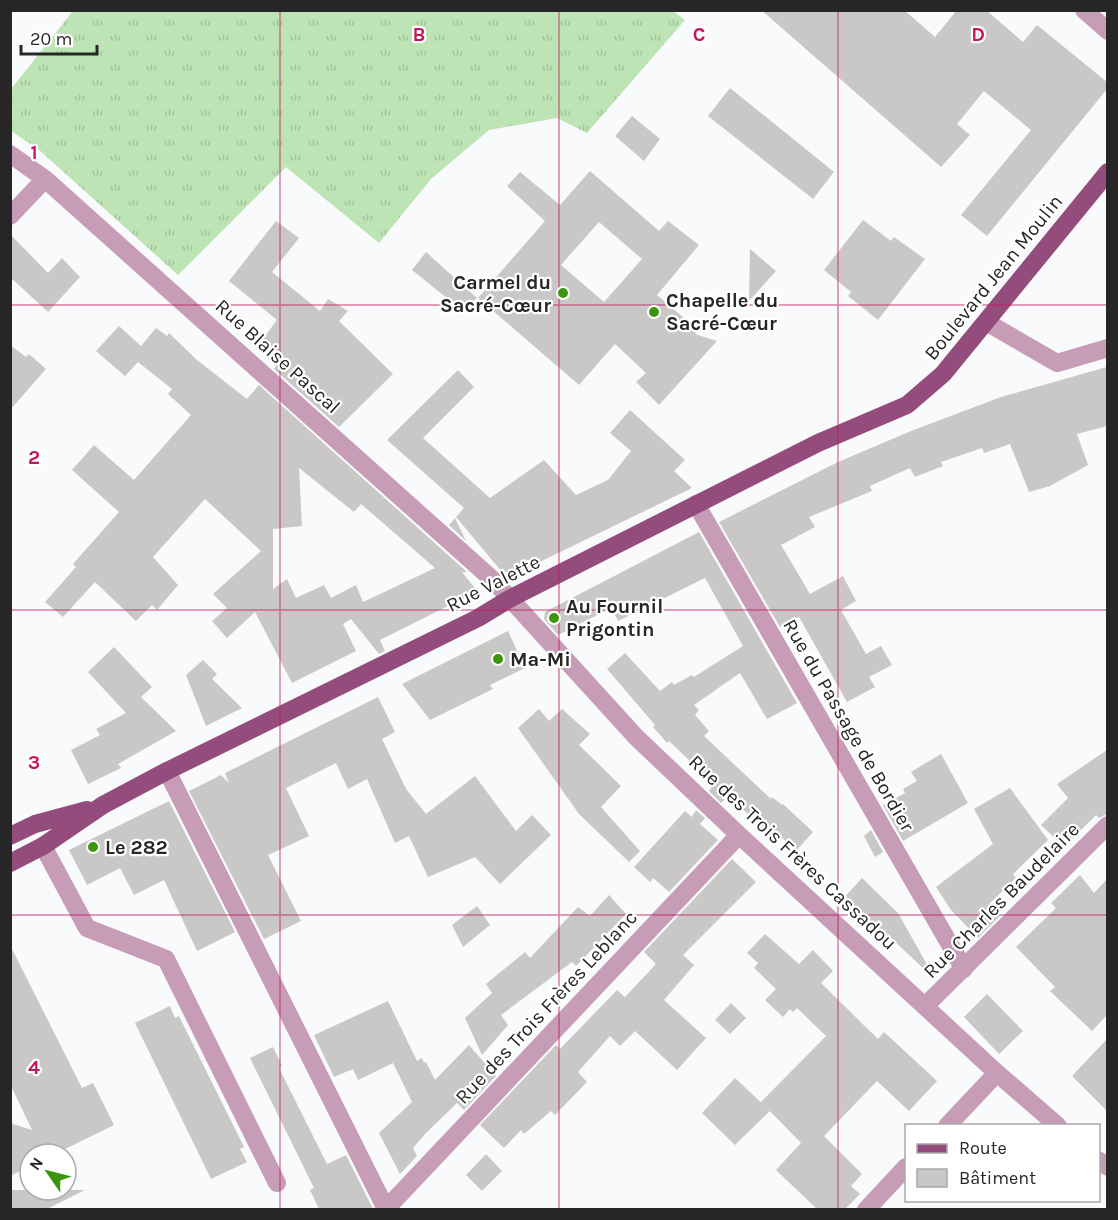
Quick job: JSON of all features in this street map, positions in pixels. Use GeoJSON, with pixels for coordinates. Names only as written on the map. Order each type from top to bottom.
{"type":"FeatureCollection","features":[{"type":"Feature","properties":{"kind":"main road","name":"Boulevard Jean Moulin"},"geometry":{"type":"LineString","coordinates":[[907,405],[943,374],[1107,172]]}},
{"type":"Feature","properties":{"kind":"main road","name":"Rue Valette"},"geometry":{"type":"LineString","coordinates":[[10,862],[43,846],[103,805],[167,771],[478,618],[511,598],[818,443],[907,405]]}},
{"type":"Feature","properties":{"kind":"main road","name":"Rue Valette"},"geometry":{"type":"LineString","coordinates":[[10,836],[35,824],[103,805]]}},
{"type":"Feature","properties":{"kind":"street"},"geometry":{"type":"LineString","coordinates":[[1084,10],[1107,31]]}},
{"type":"Feature","properties":{"kind":"street","name":"Rue Blaise Pascal"},"geometry":{"type":"LineString","coordinates":[[10,154],[45,179],[511,598]]}},
{"type":"Feature","properties":{"kind":"street"},"geometry":{"type":"LineString","coordinates":[[10,216],[45,179]]}},
{"type":"Feature","properties":{"kind":"street"},"geometry":{"type":"LineString","coordinates":[[986,322],[1057,363],[1107,348]]}},
{"type":"Feature","properties":{"kind":"street","name":"Rue du Passage de Bordier"},"geometry":{"type":"LineString","coordinates":[[696,504],[964,969]]}},
{"type":"Feature","properties":{"kind":"street","name":"Rue des Trois Frères Cassadou"},"geometry":{"type":"LineString","coordinates":[[511,598],[537,631],[636,736],[739,835],[997,1073],[1057,1124]]}},
{"type":"Feature","properties":{"kind":"street","name":"Rue des Trois Frères Leblanc"},"geometry":{"type":"LineString","coordinates":[[167,771],[386,1209],[739,835]]}},
{"type":"Feature","properties":{"kind":"street","name":"Rue Charles Baudelaire"},"geometry":{"type":"LineString","coordinates":[[925,1006],[1107,825]]}},
{"type":"Feature","properties":{"kind":"street"},"geometry":{"type":"LineString","coordinates":[[43,846],[87,927],[166,959],[277,1183]]}},
{"type":"Feature","properties":{"kind":"street"},"geometry":{"type":"LineString","coordinates":[[948,1124],[997,1073]]}},
{"type":"Feature","properties":{"kind":"street"},"geometry":{"type":"LineString","coordinates":[[866,1209],[905,1168]]}},
{"type":"Feature","properties":{"kind":"green space"},"geometry":{"type":"Polygon","coordinates":[[[73,11],[673,11],[685,20],[587,133],[557,118],[489,130],[431,179],[379,243],[286,167],[178,275],[38,149],[11,131],[11,89],[73,11]]]}},
{"type":"Feature","properties":{"kind":"building"},"geometry":{"type":"Polygon","coordinates":[[[761,10],[904,10],[935,37],[957,10],[986,10],[1023,42],[1037,25],[1107,82],[1107,89],[987,236],[961,215],[1031,130],[984,91],[957,124],[970,135],[941,167],[761,10]]]}},
{"type":"Feature","properties":{"kind":"building"},"geometry":{"type":"Polygon","coordinates":[[[730,88],[834,172],[813,199],[708,116],[730,88]]]}},
{"type":"Feature","properties":{"kind":"building"},"geometry":{"type":"Polygon","coordinates":[[[632,116],[660,139],[644,161],[615,136],[632,116]]]}},
{"type":"Feature","properties":{"kind":"building","name":"Carmel du Sacré-Cœur"},"geometry":{"type":"Polygon","coordinates":[[[590,171],[659,231],[668,221],[699,245],[657,295],[698,330],[695,334],[717,341],[659,405],[636,382],[646,373],[615,344],[579,385],[478,298],[545,221],[507,186],[520,172],[560,205],[590,171]],[[599,222],[561,265],[604,302],[642,259],[599,222]]]}},
{"type":"Feature","properties":{"kind":"building"},"geometry":{"type":"Polygon","coordinates":[[[863,220],[891,241],[894,237],[925,259],[878,320],[848,296],[851,292],[824,270],[863,220]]]}},
{"type":"Feature","properties":{"kind":"building"},"geometry":{"type":"Polygon","coordinates":[[[276,221],[299,238],[272,272],[320,311],[328,299],[348,311],[339,321],[393,374],[339,427],[274,369],[276,366],[256,348],[277,320],[229,281],[276,221]]]}},
{"type":"Feature","properties":{"kind":"building"},"geometry":{"type":"Polygon","coordinates":[[[10,234],[48,273],[62,258],[80,277],[48,312],[10,277],[10,234]]]}},
{"type":"Feature","properties":{"kind":"building"},"geometry":{"type":"Polygon","coordinates":[[[750,249],[776,271],[749,301],[750,249]]]}},
{"type":"Feature","properties":{"kind":"building"},"geometry":{"type":"Polygon","coordinates":[[[426,252],[477,298],[463,311],[412,270],[426,252]]]}},
{"type":"Feature","properties":{"kind":"building"},"geometry":{"type":"Polygon","coordinates":[[[119,326],[141,346],[156,328],[167,336],[169,333],[197,360],[247,399],[259,385],[467,572],[462,572],[479,593],[472,600],[468,596],[380,640],[385,651],[379,654],[351,619],[343,624],[356,651],[292,683],[255,612],[227,638],[212,621],[227,608],[213,594],[261,551],[205,499],[153,557],[178,585],[157,610],[152,605],[136,621],[95,582],[63,617],[45,602],[76,567],[73,564],[119,512],[72,470],[94,445],[134,480],[191,415],[168,394],[172,389],[138,362],[125,376],[96,351],[119,326]],[[299,468],[302,526],[273,529],[273,589],[287,579],[296,598],[324,585],[331,598],[356,585],[363,602],[435,568],[361,504],[354,512],[299,468]]]}},
{"type":"Feature","properties":{"kind":"building"},"geometry":{"type":"Polygon","coordinates":[[[10,345],[26,357],[29,354],[46,369],[10,410],[10,345]]]}},
{"type":"Feature","properties":{"kind":"building"},"geometry":{"type":"Polygon","coordinates":[[[1107,367],[1107,426],[1077,434],[1088,465],[1050,486],[1029,492],[1010,444],[984,453],[982,448],[941,462],[943,466],[915,477],[910,468],[870,486],[872,491],[809,517],[815,527],[781,545],[810,594],[843,576],[856,601],[841,610],[866,654],[881,646],[892,665],[869,677],[875,687],[847,702],[799,617],[780,627],[719,522],[838,462],[911,431],[1001,397],[1107,367]]]}},
{"type":"Feature","properties":{"kind":"building"},"geometry":{"type":"Polygon","coordinates":[[[458,370],[474,387],[423,438],[490,498],[544,460],[576,495],[608,480],[631,451],[610,433],[630,410],[685,460],[674,471],[692,488],[517,573],[502,572],[456,517],[464,508],[387,440],[458,370]]]}},
{"type":"Feature","properties":{"kind":"building"},"geometry":{"type":"Polygon","coordinates":[[[455,518],[466,541],[449,525],[455,518]]]}},
{"type":"Feature","properties":{"kind":"building"},"geometry":{"type":"Polygon","coordinates":[[[699,532],[797,703],[767,719],[740,673],[694,705],[699,710],[695,715],[709,731],[704,736],[771,799],[772,797],[783,804],[813,832],[796,851],[779,835],[776,839],[728,796],[721,803],[709,791],[714,784],[669,741],[667,743],[653,727],[655,725],[607,669],[625,653],[660,691],[672,682],[674,685],[692,675],[694,677],[743,646],[705,578],[618,621],[611,608],[558,635],[544,619],[545,612],[699,532]]]}},
{"type":"Feature","properties":{"kind":"building"},"geometry":{"type":"Polygon","coordinates":[[[508,631],[525,668],[490,685],[493,689],[430,720],[402,684],[508,631]]]}},
{"type":"Feature","properties":{"kind":"building"},"geometry":{"type":"Polygon","coordinates":[[[114,647],[152,687],[141,697],[176,731],[118,764],[121,768],[88,784],[71,750],[100,735],[96,729],[126,713],[88,672],[114,647]]]}},
{"type":"Feature","properties":{"kind":"building"},"geometry":{"type":"Polygon","coordinates":[[[203,660],[217,674],[212,679],[242,708],[206,726],[186,675],[203,660]]]}},
{"type":"Feature","properties":{"kind":"building"},"geometry":{"type":"Polygon","coordinates":[[[378,697],[395,732],[382,739],[406,789],[426,814],[475,776],[516,831],[532,815],[551,835],[500,884],[475,857],[428,877],[409,836],[395,843],[367,779],[348,789],[336,763],[286,788],[309,836],[268,855],[301,921],[264,939],[189,791],[221,775],[229,783],[225,773],[378,697]]]}},
{"type":"Feature","properties":{"kind":"building"},"geometry":{"type":"Polygon","coordinates":[[[539,709],[549,721],[562,709],[590,734],[579,745],[621,786],[601,807],[640,851],[629,862],[579,814],[518,728],[539,709]]]}},
{"type":"Feature","properties":{"kind":"building"},"geometry":{"type":"Polygon","coordinates":[[[1107,750],[1107,814],[1099,818],[1096,815],[1064,847],[1041,825],[1068,798],[1057,784],[1107,750]]]}},
{"type":"Feature","properties":{"kind":"building"},"geometry":{"type":"Polygon","coordinates":[[[941,754],[968,803],[903,841],[883,805],[905,793],[903,789],[917,781],[911,772],[941,754]]]}},
{"type":"Feature","properties":{"kind":"building"},"geometry":{"type":"Polygon","coordinates":[[[1010,788],[1048,840],[1013,874],[1016,878],[989,904],[1001,915],[978,938],[951,910],[936,887],[993,844],[974,809],[1010,788]]]}},
{"type":"Feature","properties":{"kind":"building"},"geometry":{"type":"Polygon","coordinates":[[[169,801],[235,932],[197,951],[164,880],[134,895],[120,868],[87,885],[69,850],[169,801]]]}},
{"type":"Feature","properties":{"kind":"building"},"geometry":{"type":"Polygon","coordinates":[[[696,810],[705,818],[700,824],[718,840],[669,892],[653,878],[650,882],[634,867],[685,811],[692,817],[696,810]]]}},
{"type":"Feature","properties":{"kind":"building"},"geometry":{"type":"Polygon","coordinates":[[[871,830],[883,852],[875,857],[864,836],[871,830]]]}},
{"type":"Feature","properties":{"kind":"building"},"geometry":{"type":"Polygon","coordinates":[[[732,859],[756,882],[683,955],[694,965],[664,1000],[706,1038],[677,1070],[635,1031],[620,1046],[610,1036],[578,1072],[587,1082],[555,1115],[551,1111],[524,1134],[521,1130],[504,1148],[480,1125],[556,1045],[560,1049],[617,990],[625,997],[656,964],[644,952],[732,859]]]}},
{"type":"Feature","properties":{"kind":"building"},"geometry":{"type":"Polygon","coordinates":[[[1080,875],[1094,893],[1107,879],[1107,1015],[1092,1031],[1050,991],[1055,987],[1016,947],[1056,908],[1051,903],[1080,875]]]}},
{"type":"Feature","properties":{"kind":"building"},"geometry":{"type":"Polygon","coordinates":[[[862,878],[898,913],[929,968],[926,971],[888,935],[885,938],[874,927],[872,930],[840,902],[862,878]]]}},
{"type":"Feature","properties":{"kind":"building"},"geometry":{"type":"Polygon","coordinates":[[[609,895],[626,914],[576,966],[572,962],[501,1015],[508,1025],[482,1055],[465,1018],[492,993],[486,984],[525,952],[530,958],[578,907],[590,916],[609,895]]]}},
{"type":"Feature","properties":{"kind":"building"},"geometry":{"type":"Polygon","coordinates":[[[477,906],[490,925],[463,947],[452,925],[477,906]]]}},
{"type":"Feature","properties":{"kind":"building"},"geometry":{"type":"Polygon","coordinates":[[[765,934],[799,964],[813,950],[833,971],[821,983],[878,1039],[884,1032],[937,1081],[909,1111],[877,1081],[824,1136],[862,1174],[851,1186],[860,1194],[845,1209],[817,1209],[776,1170],[801,1143],[761,1102],[826,1036],[797,1008],[793,1012],[790,1009],[783,1017],[765,1000],[776,989],[754,968],[758,963],[747,953],[765,934]]]}},
{"type":"Feature","properties":{"kind":"building"},"geometry":{"type":"Polygon","coordinates":[[[10,945],[82,1088],[93,1083],[114,1125],[78,1143],[18,1142],[18,1172],[10,1176],[10,1123],[32,1130],[10,1084],[10,945]]]}},
{"type":"Feature","properties":{"kind":"building"},"geometry":{"type":"Polygon","coordinates":[[[987,994],[1023,1031],[999,1054],[964,1017],[987,994]]]}},
{"type":"Feature","properties":{"kind":"building"},"geometry":{"type":"Polygon","coordinates":[[[388,1001],[417,1061],[422,1058],[424,1063],[426,1062],[435,1080],[469,1045],[496,1076],[464,1110],[457,1103],[425,1134],[413,1148],[417,1156],[400,1174],[379,1133],[412,1102],[393,1063],[358,1080],[353,1069],[334,1077],[314,1035],[388,1001]]]}},
{"type":"Feature","properties":{"kind":"building"},"geometry":{"type":"Polygon","coordinates":[[[731,1003],[746,1018],[730,1034],[715,1020],[731,1003]]]}},
{"type":"Feature","properties":{"kind":"building"},"geometry":{"type":"Polygon","coordinates":[[[170,1006],[175,1018],[179,1016],[244,1147],[240,1149],[247,1162],[211,1179],[135,1023],[170,1006]]]}},
{"type":"Feature","properties":{"kind":"building"},"geometry":{"type":"Polygon","coordinates":[[[1107,1039],[1107,1111],[1072,1076],[1107,1039]]]}},
{"type":"Feature","properties":{"kind":"building"},"geometry":{"type":"Polygon","coordinates":[[[273,1047],[282,1066],[279,1068],[327,1164],[346,1155],[373,1209],[319,1209],[310,1190],[314,1188],[250,1058],[273,1047]]]}},
{"type":"Feature","properties":{"kind":"building"},"geometry":{"type":"Polygon","coordinates":[[[735,1078],[770,1111],[735,1145],[702,1113],[735,1078]]]}},
{"type":"Feature","properties":{"kind":"building"},"geometry":{"type":"Polygon","coordinates":[[[486,1154],[502,1171],[482,1191],[466,1175],[486,1154]]]}},
{"type":"Feature","properties":{"kind":"building"},"geometry":{"type":"Polygon","coordinates":[[[10,1190],[18,1190],[18,1202],[61,1202],[47,1209],[10,1209],[10,1190]]]}},
{"type":"Feature","properties":{"kind":"place","name":"Carmel du Sacré-Cœur"},"geometry":{"type":"Point","coordinates":[563,293]}},
{"type":"Feature","properties":{"kind":"place","name":"Chapelle du Sacré-Cœur"},"geometry":{"type":"Point","coordinates":[654,312]}},
{"type":"Feature","properties":{"kind":"place","name":"Au Fournil Prigontin"},"geometry":{"type":"Point","coordinates":[554,618]}},
{"type":"Feature","properties":{"kind":"place","name":"Ma-Mi"},"geometry":{"type":"Point","coordinates":[498,659]}},
{"type":"Feature","properties":{"kind":"place","name":"Le 282"},"geometry":{"type":"Point","coordinates":[93,847]}}]}
